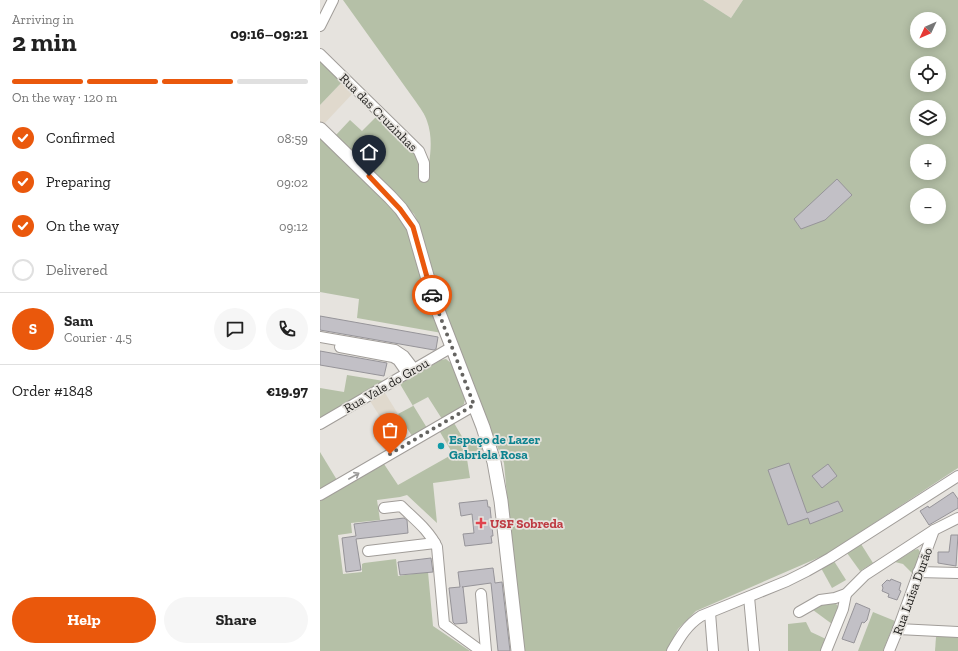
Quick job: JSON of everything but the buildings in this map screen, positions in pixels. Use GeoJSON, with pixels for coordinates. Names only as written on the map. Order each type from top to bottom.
{"type":"FeatureCollection","features":[{"type":"Feature","properties":{"kind":"main road"},"geometry":{"type":"LineString","coordinates":[[320,129],[385,192],[407,217],[414,232],[429,287],[474,405],[498,477],[518,651]]}},
{"type":"Feature","properties":{"kind":"street"},"geometry":{"type":"LineString","coordinates":[[320,26],[333,0]]}},
{"type":"Feature","properties":{"kind":"street","name":"Rua das Cruzinhas"},"geometry":{"type":"LineString","coordinates":[[320,54],[419,151],[424,163],[424,177]]}},
{"type":"Feature","properties":{"kind":"street"},"geometry":{"type":"LineString","coordinates":[[320,337],[395,350],[404,356],[410,371]]}},
{"type":"Feature","properties":{"kind":"street"},"geometry":{"type":"LineString","coordinates":[[320,344],[394,357],[410,371]]}},
{"type":"Feature","properties":{"kind":"street","name":"Rua Vale do Grou"},"geometry":{"type":"LineString","coordinates":[[320,424],[452,347]]}},
{"type":"Feature","properties":{"kind":"street"},"geometry":{"type":"LineString","coordinates":[[320,495],[474,405]]}},
{"type":"Feature","properties":{"kind":"street"},"geometry":{"type":"LineString","coordinates":[[672,651],[688,625],[701,616],[787,581],[830,558],[958,476]]}},
{"type":"Feature","properties":{"kind":"street"},"geometry":{"type":"LineString","coordinates":[[384,508],[401,506],[425,528],[432,537],[437,547],[444,624],[481,651]]}},
{"type":"Feature","properties":{"kind":"street"},"geometry":{"type":"LineString","coordinates":[[799,612],[819,601],[846,594],[865,575],[934,530],[958,518]]}},
{"type":"Feature","properties":{"kind":"street","name":"Rua Luísa Durão"},"geometry":{"type":"LineString","coordinates":[[889,651],[934,530]]}},
{"type":"Feature","properties":{"kind":"street"},"geometry":{"type":"LineString","coordinates":[[368,551],[435,543]]}},
{"type":"Feature","properties":{"kind":"street"},"geometry":{"type":"LineString","coordinates":[[918,572],[958,573]]}},
{"type":"Feature","properties":{"kind":"street"},"geometry":{"type":"LineString","coordinates":[[481,594],[486,651]]}},
{"type":"Feature","properties":{"kind":"street"},"geometry":{"type":"LineString","coordinates":[[826,651],[843,609],[846,594]]}},
{"type":"Feature","properties":{"kind":"street"},"geometry":{"type":"LineString","coordinates":[[749,597],[754,651]]}},
{"type":"Feature","properties":{"kind":"street"},"geometry":{"type":"LineString","coordinates":[[710,613],[713,651]]}},
{"type":"Feature","properties":{"kind":"street"},"geometry":{"type":"LineString","coordinates":[[898,629],[958,632]]}},
{"type":"Feature","properties":{"kind":"shaded area"},"geometry":{"type":"Polygon","coordinates":[[[703,0],[743,0],[731,18],[703,0]]]}},
{"type":"Feature","properties":{"kind":"shaded area"},"geometry":{"type":"Polygon","coordinates":[[[343,81],[354,92],[323,125],[320,123],[320,105],[343,81]]]}},
{"type":"Feature","properties":{"kind":"shaded area"},"geometry":{"type":"Polygon","coordinates":[[[385,393],[398,414],[384,423],[370,401],[385,393]]]}},
{"type":"Feature","properties":{"kind":"green space"},"geometry":{"type":"Polygon","coordinates":[[[343,0],[703,0],[731,18],[743,0],[958,0],[958,468],[827,554],[696,611],[678,629],[667,651],[521,651],[504,463],[439,304],[418,222],[414,214],[335,136],[350,120],[362,131],[378,115],[418,156],[422,180],[424,182],[428,168],[431,144],[429,128],[422,111],[343,0]]]}},
{"type":"Feature","properties":{"kind":"green space"},"geometry":{"type":"Polygon","coordinates":[[[320,58],[343,81],[320,105],[320,58]]]}},
{"type":"Feature","properties":{"kind":"green space"},"geometry":{"type":"Polygon","coordinates":[[[320,136],[393,206],[406,223],[442,333],[357,318],[359,299],[320,292],[320,136]]]}},
{"type":"Feature","properties":{"kind":"green space"},"geometry":{"type":"Polygon","coordinates":[[[446,359],[452,364],[465,399],[464,404],[442,419],[428,397],[413,405],[427,428],[412,436],[398,414],[413,406],[400,384],[441,360],[446,359]]]}},
{"type":"Feature","properties":{"kind":"green space"},"geometry":{"type":"Polygon","coordinates":[[[347,375],[384,381],[320,420],[320,388],[344,392],[347,375]]]}},
{"type":"Feature","properties":{"kind":"green space"},"geometry":{"type":"Polygon","coordinates":[[[454,423],[467,445],[480,438],[483,449],[467,459],[470,478],[433,483],[437,523],[407,495],[377,500],[380,520],[351,523],[352,533],[338,535],[343,574],[362,572],[362,564],[364,563],[396,559],[398,576],[428,572],[433,626],[470,651],[320,651],[320,501],[384,464],[398,485],[453,454],[440,432],[454,423]]]}},
{"type":"Feature","properties":{"kind":"green space"},"geometry":{"type":"Polygon","coordinates":[[[320,452],[337,480],[320,489],[320,452]]]}},
{"type":"Feature","properties":{"kind":"green space"},"geometry":{"type":"Polygon","coordinates":[[[861,544],[873,563],[860,571],[847,553],[861,544]]]}},
{"type":"Feature","properties":{"kind":"green space"},"geometry":{"type":"Polygon","coordinates":[[[918,549],[921,553],[913,574],[903,564],[895,562],[914,550],[918,549]]]}},
{"type":"Feature","properties":{"kind":"green space"},"geometry":{"type":"Polygon","coordinates":[[[834,561],[846,580],[832,588],[821,568],[834,561]]]}},
{"type":"Feature","properties":{"kind":"green space"},"geometry":{"type":"Polygon","coordinates":[[[825,603],[835,603],[838,606],[832,624],[813,610],[825,603]]]}},
{"type":"Feature","properties":{"kind":"green space"},"geometry":{"type":"Polygon","coordinates":[[[873,612],[895,621],[883,651],[858,651],[873,612]]]}},
{"type":"Feature","properties":{"kind":"green space"},"geometry":{"type":"Polygon","coordinates":[[[806,622],[811,632],[826,639],[821,651],[788,651],[788,624],[806,622]]]}},
{"type":"Feature","properties":{"kind":"green space"},"geometry":{"type":"Polygon","coordinates":[[[936,637],[958,637],[958,651],[935,651],[936,637]]]}},
{"type":"Feature","properties":{"kind":"way so far"},"geometry":{"type":"LineString","coordinates":[[390,454],[474,405],[432,295]]}},
{"type":"Feature","properties":{"kind":"place","name":"Espaço de Lazer Gabriela Rosa"},"geometry":{"type":"Point","coordinates":[441,446]}},
{"type":"Feature","properties":{"kind":"place","name":"USF Sobreda"},"geometry":{"type":"Point","coordinates":[481,523]}},
{"type":"Feature","properties":{"kind":"route"},"geometry":{"type":"LineString","coordinates":[[369,176],[407,217],[413,227],[432,295]]}}]}
